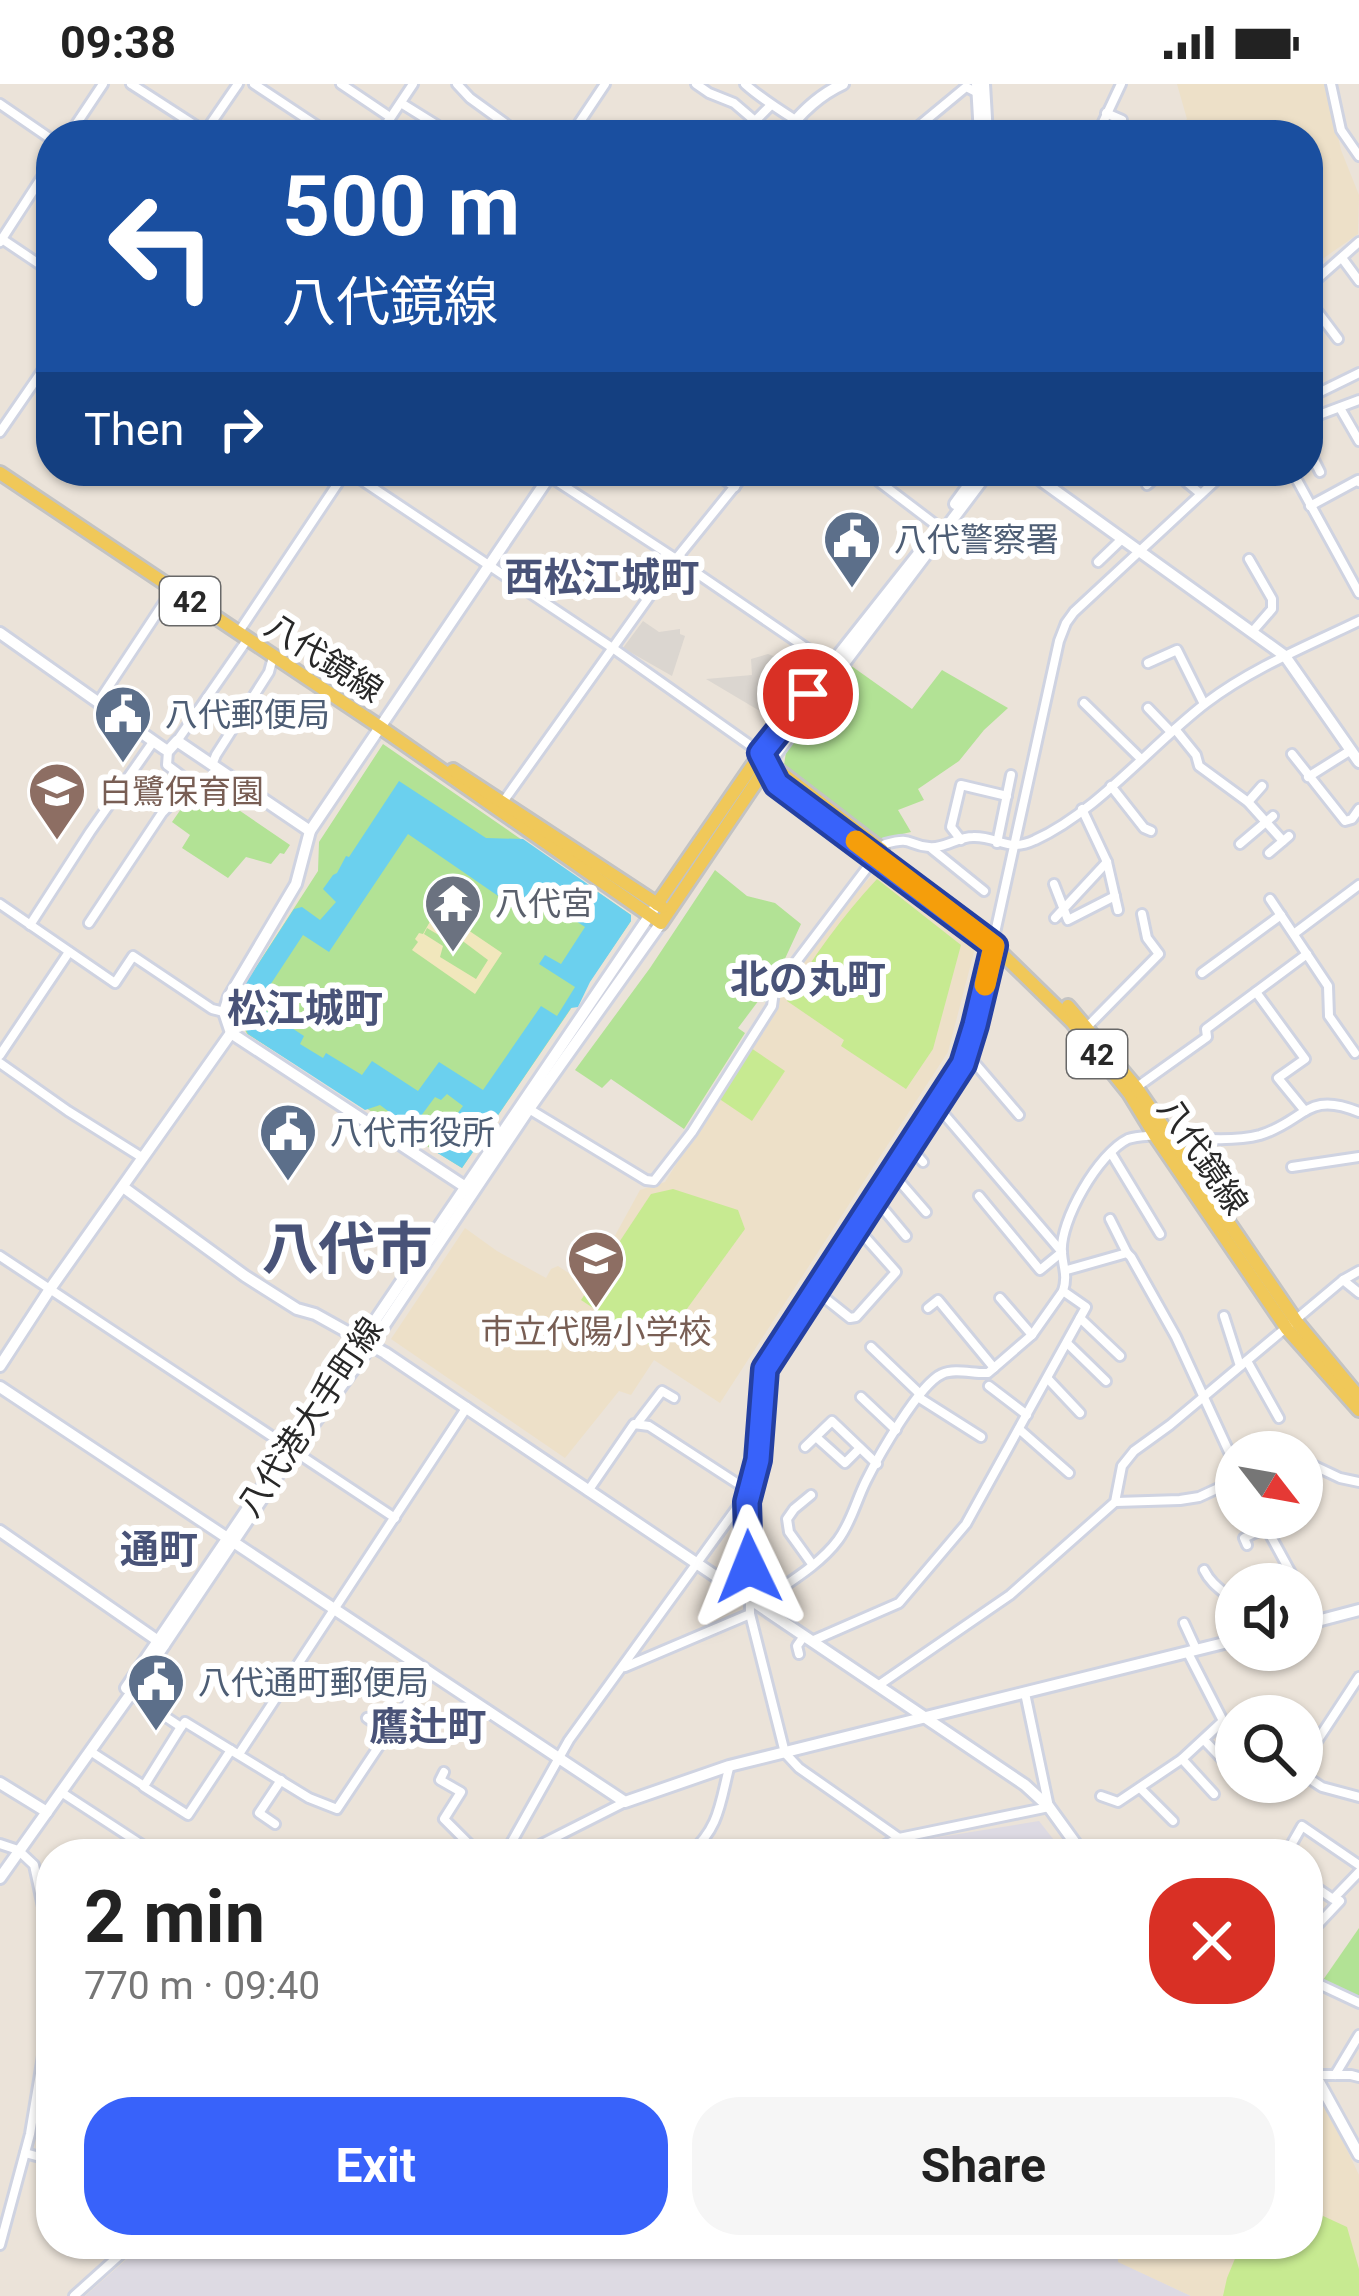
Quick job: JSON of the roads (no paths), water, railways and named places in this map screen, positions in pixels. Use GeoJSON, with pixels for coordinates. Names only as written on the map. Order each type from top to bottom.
{"type":"FeatureCollection","features":[{"type":"Feature","properties":{"kind":"main road","name":"八代鏡線"},"geometry":{"type":"LineString","coordinates":[[0,473],[659,913]]}},
{"type":"Feature","properties":{"kind":"main road","name":"八代鏡線"},"geometry":{"type":"LineString","coordinates":[[380,727],[503,802],[659,913]]}},
{"type":"Feature","properties":{"kind":"main road","name":"八代鏡線"},"geometry":{"type":"LineString","coordinates":[[765,758],[995,941],[1087,1027],[1136,1087],[1161,1135]]}},
{"type":"Feature","properties":{"kind":"main road"},"geometry":{"type":"LineString","coordinates":[[659,913],[765,758]]}},
{"type":"Feature","properties":{"kind":"main road","name":"八代鏡線"},"geometry":{"type":"LineString","coordinates":[[995,941],[1072,1022],[1129,1093],[1292,1325],[1359,1410]]}},
{"type":"Feature","properties":{"kind":"main road","name":"八代鏡線"},"geometry":{"type":"LineString","coordinates":[[1292,1325],[1359,1397]]}},
{"type":"Feature","properties":{"kind":"street"},"geometry":{"type":"LineString","coordinates":[[79,120],[103,84]]}},
{"type":"Feature","properties":{"kind":"street"},"geometry":{"type":"LineString","coordinates":[[130,84],[185,120]]}},
{"type":"Feature","properties":{"kind":"street"},"geometry":{"type":"LineString","coordinates":[[215,120],[238,84]]}},
{"type":"Feature","properties":{"kind":"street"},"geometry":{"type":"LineString","coordinates":[[254,84],[308,120]]}},
{"type":"Feature","properties":{"kind":"street"},"geometry":{"type":"LineString","coordinates":[[341,84],[390,117]]}},
{"type":"Feature","properties":{"kind":"street"},"geometry":{"type":"LineString","coordinates":[[388,120],[413,84]]}},
{"type":"Feature","properties":{"kind":"street"},"geometry":{"type":"LineString","coordinates":[[457,84],[500,120]]}},
{"type":"Feature","properties":{"kind":"street"},"geometry":{"type":"LineString","coordinates":[[581,120],[605,84]]}},
{"type":"Feature","properties":{"kind":"street"},"geometry":{"type":"LineString","coordinates":[[696,84],[734,103],[753,120]]}},
{"type":"Feature","properties":{"kind":"street"},"geometry":{"type":"LineString","coordinates":[[745,84],[799,120]]}},
{"type":"Feature","properties":{"kind":"street"},"geometry":{"type":"LineString","coordinates":[[797,118],[826,92],[843,84]]}},
{"type":"Feature","properties":{"kind":"street"},"geometry":{"type":"LineString","coordinates":[[1103,120],[1121,84]]}},
{"type":"Feature","properties":{"kind":"street"},"geometry":{"type":"LineString","coordinates":[[1331,84],[1341,130],[1359,156]]}},
{"type":"Feature","properties":{"kind":"street"},"geometry":{"type":"LineString","coordinates":[[926,120],[966,87],[984,87],[984,120]]}},
{"type":"Feature","properties":{"kind":"street"},"geometry":{"type":"LineString","coordinates":[[400,103],[428,120]]}},
{"type":"Feature","properties":{"kind":"street"},"geometry":{"type":"LineString","coordinates":[[0,104],[36,129]]}},
{"type":"Feature","properties":{"kind":"street"},"geometry":{"type":"LineString","coordinates":[[755,120],[771,105]]}},
{"type":"Feature","properties":{"kind":"street"},"geometry":{"type":"LineString","coordinates":[[1106,112],[1122,120]]}},
{"type":"Feature","properties":{"kind":"street"},"geometry":{"type":"LineString","coordinates":[[36,186],[1,240],[36,262]]}},
{"type":"Feature","properties":{"kind":"street"},"geometry":{"type":"LineString","coordinates":[[1323,274],[1359,242]]}},
{"type":"Feature","properties":{"kind":"street"},"geometry":{"type":"LineString","coordinates":[[1342,258],[1359,281]]}},
{"type":"Feature","properties":{"kind":"street"},"geometry":{"type":"LineString","coordinates":[[1323,318],[1338,339]]}},
{"type":"Feature","properties":{"kind":"street"},"geometry":{"type":"LineString","coordinates":[[1323,391],[1359,374]]}},
{"type":"Feature","properties":{"kind":"street"},"geometry":{"type":"LineString","coordinates":[[0,433],[36,380]]}},
{"type":"Feature","properties":{"kind":"street"},"geometry":{"type":"LineString","coordinates":[[1323,413],[1359,400]]}},
{"type":"Feature","properties":{"kind":"street"},"geometry":{"type":"LineString","coordinates":[[1340,407],[1359,441]]}},
{"type":"Feature","properties":{"kind":"street"},"geometry":{"type":"LineString","coordinates":[[1310,506],[1359,482]]}},
{"type":"Feature","properties":{"kind":"street"},"geometry":{"type":"LineString","coordinates":[[89,923],[163,813],[187,787],[187,780],[167,765],[173,746],[338,486]]}},
{"type":"Feature","properties":{"kind":"street"},"geometry":{"type":"LineString","coordinates":[[370,486],[614,649],[765,758],[977,486]]}},
{"type":"Feature","properties":{"kind":"street"},"geometry":{"type":"LineString","coordinates":[[469,1190],[231,1033],[224,1012],[296,884],[310,831],[540,486]]}},
{"type":"Feature","properties":{"kind":"street"},"geometry":{"type":"LineString","coordinates":[[567,486],[835,668]]}},
{"type":"Feature","properties":{"kind":"street"},"geometry":{"type":"LineString","coordinates":[[503,802],[732,486]]}},
{"type":"Feature","properties":{"kind":"street"},"geometry":{"type":"LineString","coordinates":[[885,486],[942,529]]}},
{"type":"Feature","properties":{"kind":"street"},"geometry":{"type":"LineString","coordinates":[[942,529],[969,486]]}},
{"type":"Feature","properties":{"kind":"street"},"geometry":{"type":"LineString","coordinates":[[1049,486],[1286,656],[1359,762]]}},
{"type":"Feature","properties":{"kind":"street"},"geometry":{"type":"LineString","coordinates":[[1192,486],[1201,494]]}},
{"type":"Feature","properties":{"kind":"street"},"geometry":{"type":"LineString","coordinates":[[1049,1807],[898,1838],[785,1753],[753,1606],[747,1502],[758,1460],[765,1369],[967,1054],[1066,623],[1210,486]]}},
{"type":"Feature","properties":{"kind":"street"},"geometry":{"type":"LineString","coordinates":[[1300,486],[1359,593]]}},
{"type":"Feature","properties":{"kind":"street"},"geometry":{"type":"LineString","coordinates":[[1098,562],[1122,539]]}},
{"type":"Feature","properties":{"kind":"street"},"geometry":{"type":"LineString","coordinates":[[1249,559],[1271,598],[1272,609],[1252,632]]}},
{"type":"Feature","properties":{"kind":"street"},"geometry":{"type":"LineString","coordinates":[[99,701],[173,589]]}},
{"type":"Feature","properties":{"kind":"street"},"geometry":{"type":"LineString","coordinates":[[931,848],[973,836],[1015,847],[1032,842],[1059,827],[1204,704],[1245,676],[1359,621]]}},
{"type":"Feature","properties":{"kind":"street"},"geometry":{"type":"LineString","coordinates":[[0,633],[154,741],[212,765],[310,831]]}},
{"type":"Feature","properties":{"kind":"street"},"geometry":{"type":"LineString","coordinates":[[1148,662],[1177,650],[1204,704]]}},
{"type":"Feature","properties":{"kind":"street"},"geometry":{"type":"LineString","coordinates":[[212,765],[273,657]]}},
{"type":"Feature","properties":{"kind":"street"},"geometry":{"type":"LineString","coordinates":[[1084,703],[1140,758]]}},
{"type":"Feature","properties":{"kind":"street"},"geometry":{"type":"LineString","coordinates":[[1148,708],[1196,755],[1199,766],[1270,819],[1286,838],[1269,853]]}},
{"type":"Feature","properties":{"kind":"street"},"geometry":{"type":"LineString","coordinates":[[30,925],[154,741]]}},
{"type":"Feature","properties":{"kind":"street"},"geometry":{"type":"LineString","coordinates":[[1308,777],[1351,750]]}},
{"type":"Feature","properties":{"kind":"street"},"geometry":{"type":"LineString","coordinates":[[1292,754],[1345,821],[1359,809]]}},
{"type":"Feature","properties":{"kind":"street"},"geometry":{"type":"LineString","coordinates":[[997,842],[1012,775]]}},
{"type":"Feature","properties":{"kind":"street"},"geometry":{"type":"LineString","coordinates":[[961,840],[952,827],[961,785],[1007,796]]}},
{"type":"Feature","properties":{"kind":"street"},"geometry":{"type":"LineString","coordinates":[[1111,786],[1151,831]]}},
{"type":"Feature","properties":{"kind":"street"},"geometry":{"type":"LineString","coordinates":[[1248,802],[1262,786]]}},
{"type":"Feature","properties":{"kind":"street"},"geometry":{"type":"LineString","coordinates":[[1082,809],[1107,862],[1118,910]]}},
{"type":"Feature","properties":{"kind":"street"},"geometry":{"type":"LineString","coordinates":[[1240,844],[1270,819]]}},
{"type":"Feature","properties":{"kind":"street"},"geometry":{"type":"LineString","coordinates":[[530,1109],[654,1181],[692,1132],[772,1006],[774,991],[885,844],[903,838],[931,848],[984,891]]}},
{"type":"Feature","properties":{"kind":"street"},"geometry":{"type":"LineString","coordinates":[[1055,918],[1107,862]]}},
{"type":"Feature","properties":{"kind":"street"},"geometry":{"type":"LineString","coordinates":[[1054,884],[1068,920],[1115,896]]}},
{"type":"Feature","properties":{"kind":"street"},"geometry":{"type":"LineString","coordinates":[[1295,933],[1359,885]]}},
{"type":"Feature","properties":{"kind":"street"},"geometry":{"type":"LineString","coordinates":[[1270,899],[1328,986],[1329,1016],[1355,1053]]}},
{"type":"Feature","properties":{"kind":"street"},"geometry":{"type":"LineString","coordinates":[[0,904],[115,983],[133,956],[212,1009],[224,1012]]}},
{"type":"Feature","properties":{"kind":"street","name":"八代港大手町線"},"geometry":{"type":"LineString","coordinates":[[469,1190],[530,1109],[659,913]]}},
{"type":"Feature","properties":{"kind":"street","name":"八代港大手町線"},"geometry":{"type":"LineString","coordinates":[[46,1812],[57,1789],[659,913]]}},
{"type":"Feature","properties":{"kind":"street"},"geometry":{"type":"LineString","coordinates":[[1087,1027],[1159,954],[1147,938],[1142,914]]}},
{"type":"Feature","properties":{"kind":"street"},"geometry":{"type":"LineString","coordinates":[[1202,973],[1282,915]]}},
{"type":"Feature","properties":{"kind":"street"},"geometry":{"type":"LineString","coordinates":[[69,952],[0,1059],[68,1111],[143,1158]]}},
{"type":"Feature","properties":{"kind":"street"},"geometry":{"type":"LineString","coordinates":[[1136,1087],[1207,1037],[1206,1029],[1307,954]]}},
{"type":"Feature","properties":{"kind":"street"},"geometry":{"type":"LineString","coordinates":[[1256,992],[1305,1059],[1278,1078],[1305,1111]]}},
{"type":"Feature","properties":{"kind":"street"},"geometry":{"type":"LineString","coordinates":[[0,1366],[231,1033]]}},
{"type":"Feature","properties":{"kind":"street"},"geometry":{"type":"LineString","coordinates":[[967,1054],[1018,1114]]}},
{"type":"Feature","properties":{"kind":"street"},"geometry":{"type":"LineString","coordinates":[[620,1669],[753,1606],[836,1543],[856,1511],[864,1484],[919,1395],[941,1374],[988,1373],[1032,1335],[1064,1291],[1067,1270],[1062,1252],[1072,1207],[1128,1139],[1253,1136],[1297,1118],[1318,1103],[1336,1102],[1358,1111]]}},
{"type":"Feature","properties":{"kind":"street"},"geometry":{"type":"LineString","coordinates":[[937,1106],[1062,1252]]}},
{"type":"Feature","properties":{"kind":"street"},"geometry":{"type":"LineString","coordinates":[[910,1147],[923,1162]]}},
{"type":"Feature","properties":{"kind":"street"},"geometry":{"type":"LineString","coordinates":[[1111,1154],[1160,1234]]}},
{"type":"Feature","properties":{"kind":"street"},"geometry":{"type":"LineString","coordinates":[[1292,1167],[1359,1157]]}},
{"type":"Feature","properties":{"kind":"street"},"geometry":{"type":"LineString","coordinates":[[893,1174],[926,1212]]}},
{"type":"Feature","properties":{"kind":"street"},"geometry":{"type":"LineString","coordinates":[[123,1187],[245,1276],[297,1310],[315,1314],[367,1342],[753,1606],[809,1637],[926,1716],[1025,1785],[1049,1807],[1072,1839]]}},
{"type":"Feature","properties":{"kind":"street"},"geometry":{"type":"LineString","coordinates":[[980,1196],[1040,1270],[1062,1252]]}},
{"type":"Feature","properties":{"kind":"street"},"geometry":{"type":"LineString","coordinates":[[875,1200],[906,1236]]}},
{"type":"Feature","properties":{"kind":"street"},"geometry":{"type":"LineString","coordinates":[[1110,1219],[1176,1336],[1219,1431]]}},
{"type":"Feature","properties":{"kind":"street"},"geometry":{"type":"LineString","coordinates":[[815,1291],[856,1318],[896,1272],[857,1228]]}},
{"type":"Feature","properties":{"kind":"street"},"geometry":{"type":"LineString","coordinates":[[1067,1270],[1127,1253]]}},
{"type":"Feature","properties":{"kind":"street"},"geometry":{"type":"LineString","coordinates":[[0,1256],[395,1518]]}},
{"type":"Feature","properties":{"kind":"street"},"geometry":{"type":"LineString","coordinates":[[879,1685],[1010,1594],[1115,1502],[1122,1466],[1134,1451],[1359,1271]]}},
{"type":"Feature","properties":{"kind":"street"},"geometry":{"type":"LineString","coordinates":[[1343,1280],[1359,1293]]}},
{"type":"Feature","properties":{"kind":"street"},"geometry":{"type":"LineString","coordinates":[[800,1654],[797,1646],[809,1637],[899,1603],[966,1524],[1086,1307],[1064,1291]]}},
{"type":"Feature","properties":{"kind":"street"},"geometry":{"type":"LineString","coordinates":[[1000,1298],[1032,1335]]}},
{"type":"Feature","properties":{"kind":"street"},"geometry":{"type":"LineString","coordinates":[[928,1308],[938,1300],[994,1368]]}},
{"type":"Feature","properties":{"kind":"street"},"geometry":{"type":"LineString","coordinates":[[1224,1316],[1244,1364],[1279,1418]]}},
{"type":"Feature","properties":{"kind":"street"},"geometry":{"type":"LineString","coordinates":[[1080,1318],[1120,1356]]}},
{"type":"Feature","properties":{"kind":"street"},"geometry":{"type":"LineString","coordinates":[[1067,1342],[1106,1381]]}},
{"type":"Feature","properties":{"kind":"street"},"geometry":{"type":"LineString","coordinates":[[871,1347],[919,1395],[981,1437]]}},
{"type":"Feature","properties":{"kind":"street"},"geometry":{"type":"LineString","coordinates":[[1047,1379],[1080,1413]]}},
{"type":"Feature","properties":{"kind":"street"},"geometry":{"type":"LineString","coordinates":[[988,1386],[1027,1415]]}},
{"type":"Feature","properties":{"kind":"street"},"geometry":{"type":"LineString","coordinates":[[0,1388],[625,1802]]}},
{"type":"Feature","properties":{"kind":"street"},"geometry":{"type":"LineString","coordinates":[[588,1491],[662,1391],[674,1398]]}},
{"type":"Feature","properties":{"kind":"street"},"geometry":{"type":"LineString","coordinates":[[861,1397],[896,1430]]}},
{"type":"Feature","properties":{"kind":"street"},"geometry":{"type":"LineString","coordinates":[[90,1751],[188,1815],[334,1610],[467,1407]]}},
{"type":"Feature","properties":{"kind":"street"},"geometry":{"type":"LineString","coordinates":[[806,1447],[832,1421],[877,1464]]}},
{"type":"Feature","properties":{"kind":"street"},"geometry":{"type":"LineString","coordinates":[[638,1423],[749,1491]]}},
{"type":"Feature","properties":{"kind":"street"},"geometry":{"type":"LineString","coordinates":[[1019,1429],[1069,1473]]}},
{"type":"Feature","properties":{"kind":"street"},"geometry":{"type":"LineString","coordinates":[[816,1437],[845,1463],[860,1448]]}},
{"type":"Feature","properties":{"kind":"street"},"geometry":{"type":"LineString","coordinates":[[1323,1470],[1359,1483]]}},
{"type":"Feature","properties":{"kind":"street"},"geometry":{"type":"LineString","coordinates":[[1115,1502],[1180,1500],[1215,1490]]}},
{"type":"Feature","properties":{"kind":"street"},"geometry":{"type":"LineString","coordinates":[[513,1839],[558,1757],[749,1491]]}},
{"type":"Feature","properties":{"kind":"street"},"geometry":{"type":"LineString","coordinates":[[811,1495],[787,1519],[789,1532],[812,1564]]}},
{"type":"Feature","properties":{"kind":"street"},"geometry":{"type":"LineString","coordinates":[[0,1531],[161,1642]]}},
{"type":"Feature","properties":{"kind":"street"},"geometry":{"type":"LineString","coordinates":[[1244,1539],[1247,1545]]}},
{"type":"Feature","properties":{"kind":"street"},"geometry":{"type":"LineString","coordinates":[[1204,1570],[1215,1587]]}},
{"type":"Feature","properties":{"kind":"street"},"geometry":{"type":"LineString","coordinates":[[1323,1620],[1359,1610]]}},
{"type":"Feature","properties":{"kind":"street"},"geometry":{"type":"LineString","coordinates":[[1184,1624],[1215,1703]]}},
{"type":"Feature","properties":{"kind":"street","name":"八代港大手町線"},"geometry":{"type":"LineString","coordinates":[[0,1878],[130,1694],[161,1642]]}},
{"type":"Feature","properties":{"kind":"street"},"geometry":{"type":"LineString","coordinates":[[552,1839],[625,1802],[729,1766],[1215,1645]]}},
{"type":"Feature","properties":{"kind":"street"},"geometry":{"type":"LineString","coordinates":[[144,1786],[185,1722],[309,1798],[337,1809],[429,1671]]}},
{"type":"Feature","properties":{"kind":"street"},"geometry":{"type":"LineString","coordinates":[[1323,1732],[1359,1677]]}},
{"type":"Feature","properties":{"kind":"street"},"geometry":{"type":"LineString","coordinates":[[1024,1691],[1049,1807]]}},
{"type":"Feature","properties":{"kind":"street"},"geometry":{"type":"LineString","coordinates":[[130,1694],[182,1727]]}},
{"type":"Feature","properties":{"kind":"street"},"geometry":{"type":"LineString","coordinates":[[367,1718],[386,1731]]}},
{"type":"Feature","properties":{"kind":"street"},"geometry":{"type":"LineString","coordinates":[[1101,1796],[1118,1802],[1182,1759],[1215,1729]]}},
{"type":"Feature","properties":{"kind":"street"},"geometry":{"type":"LineString","coordinates":[[1204,1741],[1215,1752]]}},
{"type":"Feature","properties":{"kind":"street"},"geometry":{"type":"LineString","coordinates":[[1182,1759],[1214,1794]]}},
{"type":"Feature","properties":{"kind":"street"},"geometry":{"type":"LineString","coordinates":[[704,1839],[711,1832],[729,1766]]}},
{"type":"Feature","properties":{"kind":"street"},"geometry":{"type":"LineString","coordinates":[[275,1824],[260,1813],[281,1780]]}},
{"type":"Feature","properties":{"kind":"street"},"geometry":{"type":"LineString","coordinates":[[440,1780],[460,1792],[443,1819],[464,1839]]}},
{"type":"Feature","properties":{"kind":"street"},"geometry":{"type":"LineString","coordinates":[[1323,1787],[1359,1797]]}},
{"type":"Feature","properties":{"kind":"street"},"geometry":{"type":"LineString","coordinates":[[1139,1788],[1173,1821]]}},
{"type":"Feature","properties":{"kind":"street"},"geometry":{"type":"LineString","coordinates":[[4,1790],[46,1812]]}},
{"type":"Feature","properties":{"kind":"street"},"geometry":{"type":"LineString","coordinates":[[62,1792],[133,1839]]}},
{"type":"Feature","properties":{"kind":"street"},"geometry":{"type":"LineString","coordinates":[[1295,1839],[1302,1826],[1320,1839]]}},
{"type":"Feature","properties":{"kind":"street"},"geometry":{"type":"LineString","coordinates":[[1323,1841],[1359,1868],[1333,1898],[1323,1892]]}},
{"type":"Feature","properties":{"kind":"street"},"geometry":{"type":"LineString","coordinates":[[0,1844],[28,1856],[36,1874]]}},
{"type":"Feature","properties":{"kind":"street"},"geometry":{"type":"LineString","coordinates":[[1323,1919],[1340,1901]]}},
{"type":"Feature","properties":{"kind":"street"},"geometry":{"type":"LineString","coordinates":[[1323,1985],[1359,2002]]}},
{"type":"Feature","properties":{"kind":"street"},"geometry":{"type":"LineString","coordinates":[[1335,2075],[1359,2036]]}},
{"type":"Feature","properties":{"kind":"street"},"geometry":{"type":"LineString","coordinates":[[1323,2074],[1359,2078]]}},
{"type":"Feature","properties":{"kind":"street"},"geometry":{"type":"LineString","coordinates":[[1323,2094],[1359,2155]]}},
{"type":"Feature","properties":{"kind":"street"},"geometry":{"type":"LineString","coordinates":[[0,2245],[36,2100]]}},
{"type":"Feature","properties":{"kind":"street"},"geometry":{"type":"LineString","coordinates":[[25,2153],[36,2156]]}},
{"type":"Feature","properties":{"kind":"street"},"geometry":{"type":"LineString","coordinates":[[74,2296],[115,2259]]}},
{"type":"Feature","properties":{"kind":"water"},"geometry":{"type":"Polygon","coordinates":[[[399,781],[486,838],[523,839],[631,915],[578,1007],[571,1008],[462,1168],[431,1149],[463,1106],[447,1094],[441,1100],[435,1097],[415,1124],[404,1123],[380,1105],[365,1110],[248,1034],[238,1013],[242,989],[294,909],[302,907],[320,920],[336,902],[323,889],[399,781]],[[408,834],[329,952],[303,935],[257,1005],[304,1036],[300,1044],[362,1075],[372,1061],[418,1091],[439,1062],[483,1090],[541,1006],[557,1016],[575,987],[539,964],[545,955],[561,964],[585,927],[547,902],[542,909],[511,890],[504,900],[408,834]]]}},
{"type":"Feature","properties":{"kind":"place","name":"八代警察署"},"geometry":{"type":"Point","coordinates":[852,590]}},
{"type":"Feature","properties":{"kind":"place","name":"八代郵便局"},"geometry":{"type":"Point","coordinates":[123,765]}},
{"type":"Feature","properties":{"kind":"place","name":"白鷺保育園"},"geometry":{"type":"Point","coordinates":[57,842]}},
{"type":"Feature","properties":{"kind":"place","name":"八代宮"},"geometry":{"type":"Point","coordinates":[453,954]}},
{"type":"Feature","properties":{"kind":"place","name":"八代市役所"},"geometry":{"type":"Point","coordinates":[288,1183]}},
{"type":"Feature","properties":{"kind":"place","name":"市立代陽小学校"},"geometry":{"type":"Point","coordinates":[596,1310]}},
{"type":"Feature","properties":{"kind":"place","name":"八代通町郵便局"},"geometry":{"type":"Point","coordinates":[156,1733]}},
{"type":"Feature","properties":{"kind":"district","name":"西松江城町"},"geometry":{"type":"Point","coordinates":[602,578]}},
{"type":"Feature","properties":{"kind":"district","name":"北の丸町"},"geometry":{"type":"Point","coordinates":[808,980]}},
{"type":"Feature","properties":{"kind":"district","name":"松江城町"},"geometry":{"type":"Point","coordinates":[305,1009]}},
{"type":"Feature","properties":{"kind":"district","name":"八代市"},"geometry":{"type":"Point","coordinates":[347,1249]}},
{"type":"Feature","properties":{"kind":"district","name":"通町"},"geometry":{"type":"Point","coordinates":[159,1550]}},
{"type":"Feature","properties":{"kind":"district","name":"鷹辻町"},"geometry":{"type":"Point","coordinates":[428,1727]}}]}
